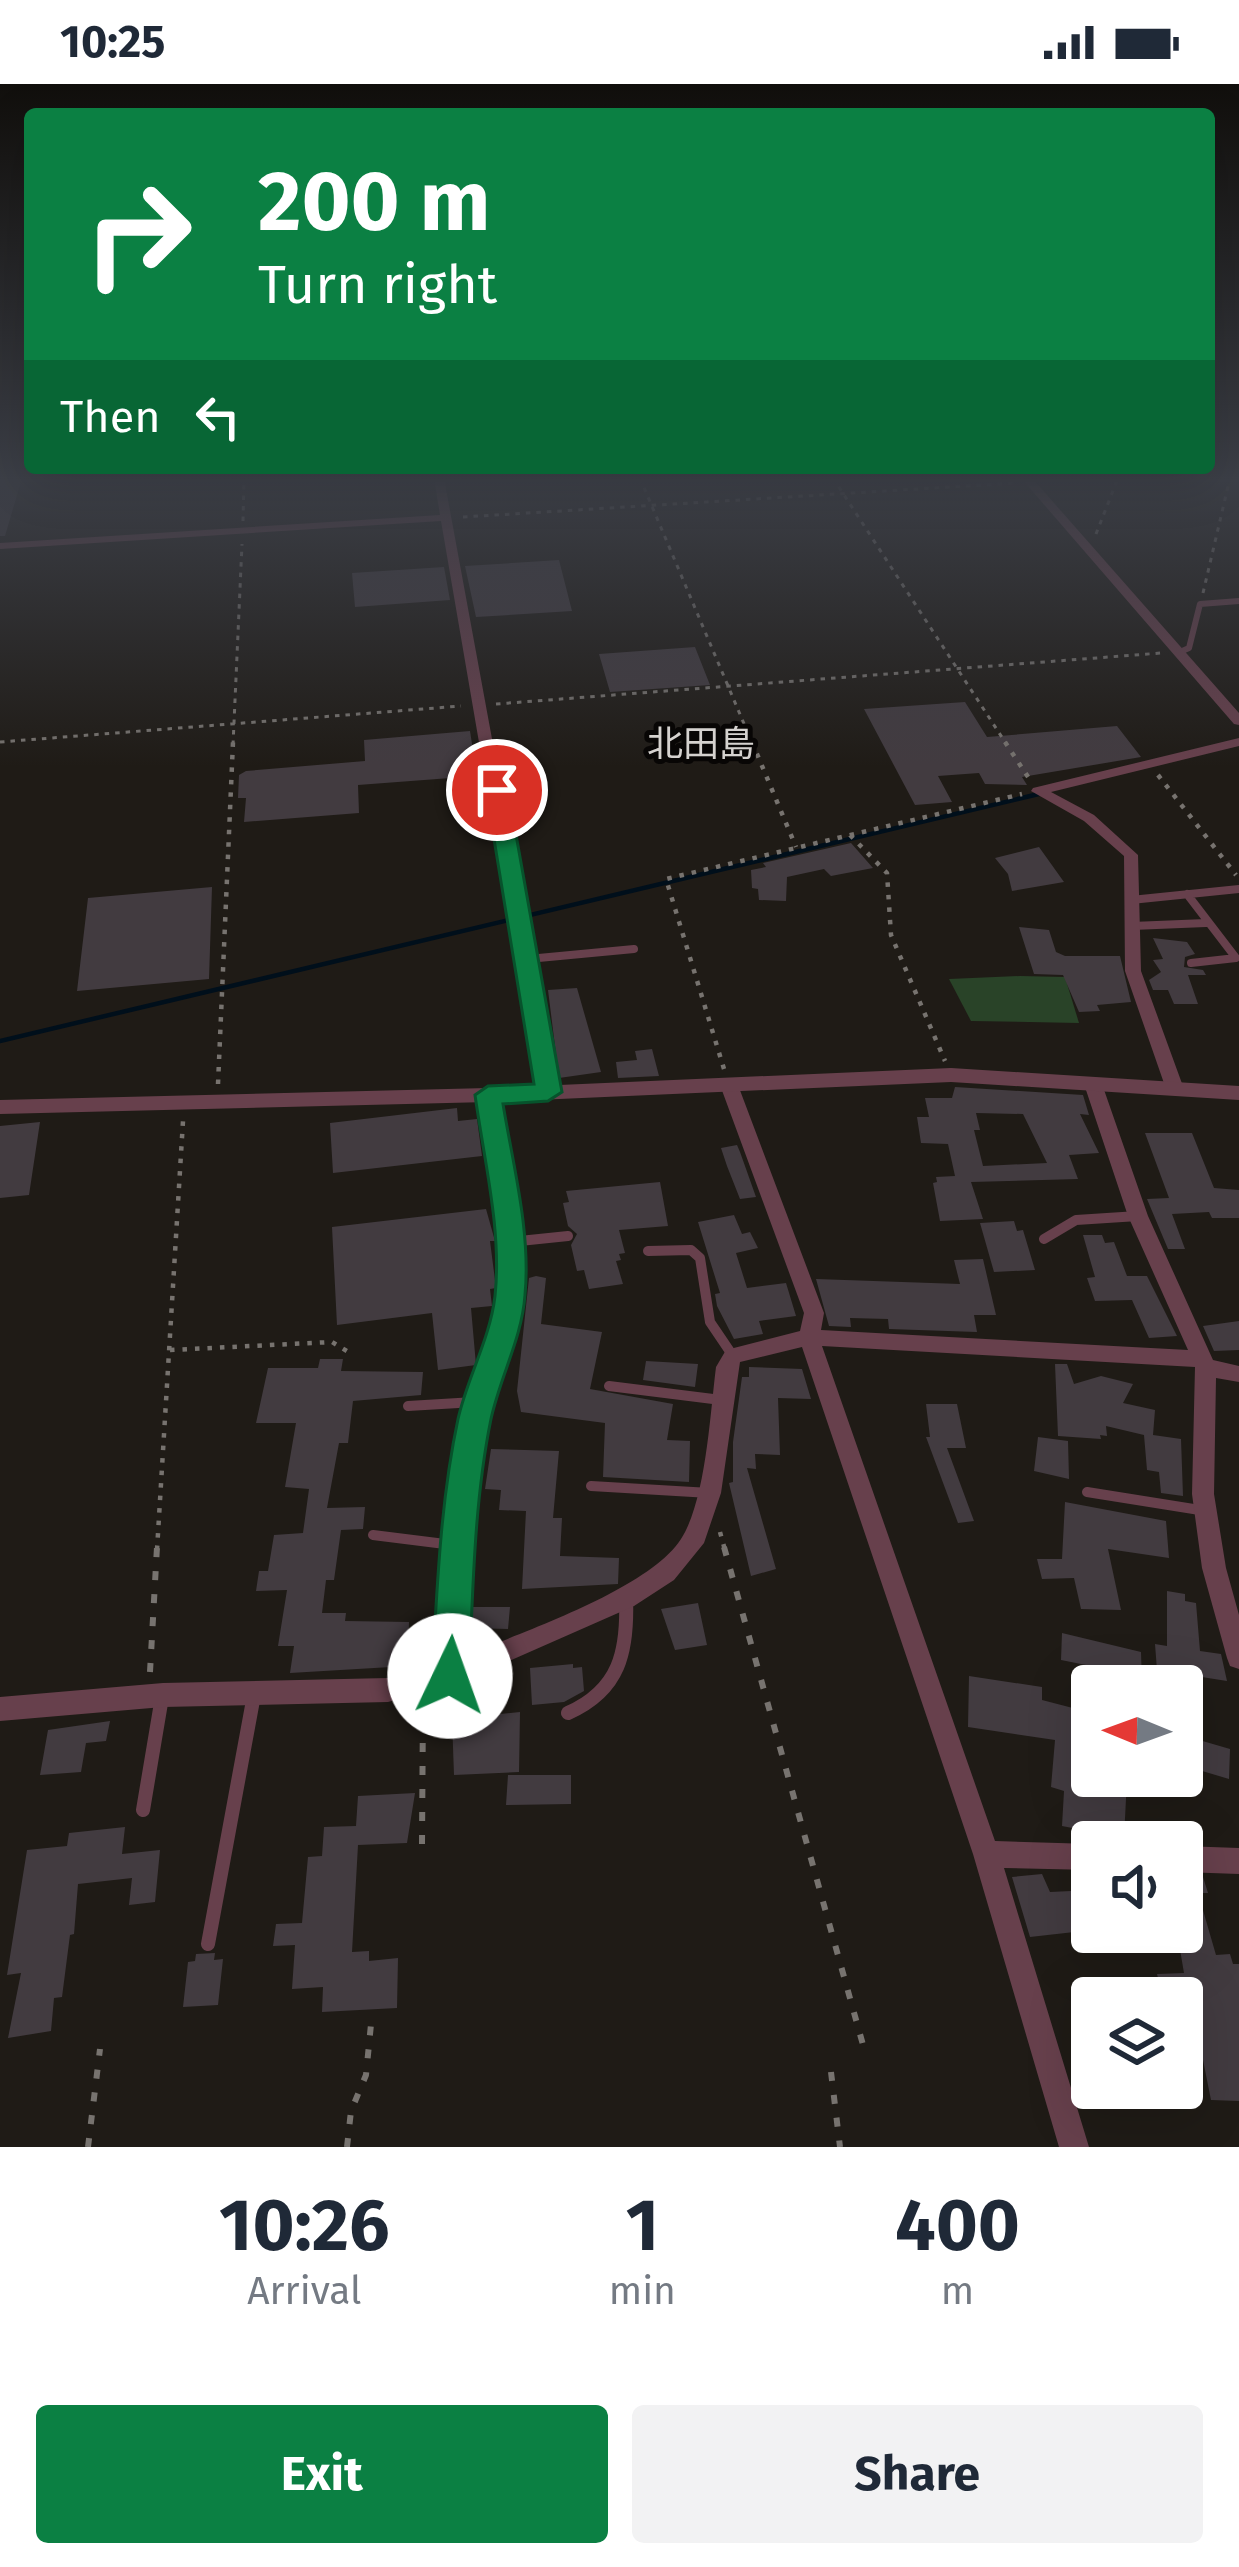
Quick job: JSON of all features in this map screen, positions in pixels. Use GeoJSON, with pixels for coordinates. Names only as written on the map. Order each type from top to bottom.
{"type":"FeatureCollection","features":[{"type":"Feature","properties":{"kind":"street"},"geometry":{"type":"LineString","coordinates":[[456,574],[548,1092]]}},
{"type":"Feature","properties":{"kind":"street"},"geometry":{"type":"LineString","coordinates":[[1112,574],[1239,721]]}},
{"type":"Feature","properties":{"kind":"street"},"geometry":{"type":"LineString","coordinates":[[1037,790],[1239,742]]}},
{"type":"Feature","properties":{"kind":"street"},"geometry":{"type":"LineString","coordinates":[[1037,790],[1089,818],[1131,855],[1133,971],[1175,1089]]}},
{"type":"Feature","properties":{"kind":"street"},"geometry":{"type":"LineString","coordinates":[[0,1107],[488,1095],[951,1075],[1239,1093]]}},
{"type":"Feature","properties":{"kind":"street"},"geometry":{"type":"LineString","coordinates":[[1093,1084],[1138,1216],[1205,1363],[1206,1511],[1214,1568],[1239,1658]]}},
{"type":"Feature","properties":{"kind":"street"},"geometry":{"type":"LineString","coordinates":[[729,1085],[814,1313],[809,1337],[986,1854],[1074,2147]]}},
{"type":"Feature","properties":{"kind":"street"},"geometry":{"type":"LineString","coordinates":[[450,1676],[458,1546],[480,1402],[506,1321],[509,1242],[488,1095]]}},
{"type":"Feature","properties":{"kind":"street"},"geometry":{"type":"LineString","coordinates":[[0,1709],[155,1695],[388,1690],[450,1676],[626,1598],[667,1573],[692,1543],[707,1502],[733,1356],[809,1337],[1205,1363],[1239,1374]]}},
{"type":"Feature","properties":{"kind":"street"},"geometry":{"type":"LineString","coordinates":[[986,1854],[1071,1856]]}},
{"type":"Feature","properties":{"kind":"street"},"geometry":{"type":"LineString","coordinates":[[1203,1860],[1239,1861]]}},
{"type":"Feature","properties":{"kind":"lane"},"geometry":{"type":"LineString","coordinates":[[1180,652],[1189,648],[1200,604],[1239,601]]}},
{"type":"Feature","properties":{"kind":"lane"},"geometry":{"type":"LineString","coordinates":[[1131,900],[1239,884]]}},
{"type":"Feature","properties":{"kind":"lane"},"geometry":{"type":"LineString","coordinates":[[1187,894],[1236,958],[1191,963]]}},
{"type":"Feature","properties":{"kind":"lane"},"geometry":{"type":"LineString","coordinates":[[1132,926],[1206,923]]}},
{"type":"Feature","properties":{"kind":"lane"},"geometry":{"type":"LineString","coordinates":[[527,959],[634,949]]}},
{"type":"Feature","properties":{"kind":"lane"},"geometry":{"type":"LineString","coordinates":[[1044,1239],[1076,1220],[1138,1216]]}},
{"type":"Feature","properties":{"kind":"lane"},"geometry":{"type":"LineString","coordinates":[[509,1242],[568,1236]]}},
{"type":"Feature","properties":{"kind":"lane"},"geometry":{"type":"LineString","coordinates":[[648,1251],[691,1250],[700,1258],[710,1322],[733,1356]]}},
{"type":"Feature","properties":{"kind":"lane"},"geometry":{"type":"LineString","coordinates":[[610,1386],[722,1400]]}},
{"type":"Feature","properties":{"kind":"lane"},"geometry":{"type":"LineString","coordinates":[[408,1406],[480,1402]]}},
{"type":"Feature","properties":{"kind":"lane"},"geometry":{"type":"LineString","coordinates":[[591,1486],[707,1502]]}},
{"type":"Feature","properties":{"kind":"lane"},"geometry":{"type":"LineString","coordinates":[[1087,1492],[1206,1511]]}},
{"type":"Feature","properties":{"kind":"lane"},"geometry":{"type":"LineString","coordinates":[[373,1534],[458,1546]]}},
{"type":"Feature","properties":{"kind":"lane"},"geometry":{"type":"LineString","coordinates":[[568,1713],[596,1703],[613,1683],[624,1651],[626,1598]]}},
{"type":"Feature","properties":{"kind":"lane"},"geometry":{"type":"LineString","coordinates":[[208,1944],[255,1691]]}},
{"type":"Feature","properties":{"kind":"lane"},"geometry":{"type":"LineString","coordinates":[[142,1810],[155,1695]]}},
{"type":"Feature","properties":{"kind":"path"},"geometry":{"type":"LineString","coordinates":[[217,1102],[240,574]]}},
{"type":"Feature","properties":{"kind":"path"},"geometry":{"type":"LineString","coordinates":[[681,574],[796,847]]}},
{"type":"Feature","properties":{"kind":"path"},"geometry":{"type":"LineString","coordinates":[[729,1085],[666,879],[1037,790],[895,574]]}},
{"type":"Feature","properties":{"kind":"path"},"geometry":{"type":"LineString","coordinates":[[1200,604],[1207,574]]}},
{"type":"Feature","properties":{"kind":"path"},"geometry":{"type":"LineString","coordinates":[[0,742],[1180,652]]}},
{"type":"Feature","properties":{"kind":"path"},"geometry":{"type":"LineString","coordinates":[[1157,774],[1239,884]]}},
{"type":"Feature","properties":{"kind":"path"},"geometry":{"type":"LineString","coordinates":[[850,835],[887,873],[891,935],[951,1075]]}},
{"type":"Feature","properties":{"kind":"path"},"geometry":{"type":"LineString","coordinates":[[155,1695],[184,1103]]}},
{"type":"Feature","properties":{"kind":"path"},"geometry":{"type":"LineString","coordinates":[[170,1350],[332,1342],[350,1353]]}},
{"type":"Feature","properties":{"kind":"path"},"geometry":{"type":"LineString","coordinates":[[707,1502],[723,1535],[865,2052]]}},
{"type":"Feature","properties":{"kind":"path"},"geometry":{"type":"LineString","coordinates":[[422,1844],[424,1682]]}},
{"type":"Feature","properties":{"kind":"path"},"geometry":{"type":"LineString","coordinates":[[347,2147],[351,2111],[366,2075],[372,2014]]}},
{"type":"Feature","properties":{"kind":"path"},"geometry":{"type":"LineString","coordinates":[[88,2147],[100,2049]]}},
{"type":"Feature","properties":{"kind":"path"},"geometry":{"type":"LineString","coordinates":[[831,2072],[840,2147]]}},
{"type":"Feature","properties":{"kind":"green space"},"geometry":{"type":"Polygon","coordinates":[[[1065,977],[1079,1023],[971,1021],[949,979],[1065,977]]]}},
{"type":"Feature","properties":{"kind":"building"},"geometry":{"type":"Polygon","coordinates":[[[352,574],[445,574],[450,600],[355,607],[352,574]]]}},
{"type":"Feature","properties":{"kind":"building"},"geometry":{"type":"Polygon","coordinates":[[[467,574],[563,574],[572,611],[476,617],[467,574]]]}},
{"type":"Feature","properties":{"kind":"building"},"geometry":{"type":"Polygon","coordinates":[[[695,647],[710,685],[610,692],[599,654],[695,647]]]}},
{"type":"Feature","properties":{"kind":"building"},"geometry":{"type":"Polygon","coordinates":[[[965,702],[987,737],[1117,726],[1141,757],[1022,777],[1027,785],[985,784],[979,773],[938,776],[952,802],[915,805],[864,709],[965,702]]]}},
{"type":"Feature","properties":{"kind":"building"},"geometry":{"type":"Polygon","coordinates":[[[470,731],[477,776],[358,785],[359,813],[244,822],[246,798],[238,798],[239,775],[246,771],[365,761],[364,740],[470,731]]]}},
{"type":"Feature","properties":{"kind":"building"},"geometry":{"type":"Polygon","coordinates":[[[851,843],[873,868],[831,876],[824,869],[787,877],[786,901],[759,900],[758,889],[752,888],[751,870],[766,867],[763,863],[851,843]]]}},
{"type":"Feature","properties":{"kind":"building"},"geometry":{"type":"Polygon","coordinates":[[[1039,847],[1064,882],[1012,891],[1008,874],[995,858],[1039,847]]]}},
{"type":"Feature","properties":{"kind":"building"},"geometry":{"type":"Polygon","coordinates":[[[212,887],[209,979],[77,991],[88,898],[212,887]]]}},
{"type":"Feature","properties":{"kind":"building"},"geometry":{"type":"Polygon","coordinates":[[[1019,927],[1049,930],[1056,952],[1065,956],[1120,956],[1131,1002],[1079,1012],[1063,975],[1034,974],[1019,927]]]}},
{"type":"Feature","properties":{"kind":"building"},"geometry":{"type":"Polygon","coordinates":[[[1153,938],[1187,942],[1195,954],[1185,957],[1184,967],[1203,970],[1206,975],[1188,975],[1198,1004],[1174,1004],[1168,990],[1153,990],[1149,980],[1161,972],[1153,960],[1163,959],[1153,938]]]}},
{"type":"Feature","properties":{"kind":"building"},"geometry":{"type":"Polygon","coordinates":[[[577,988],[601,1072],[559,1078],[548,990],[577,988]]]}},
{"type":"Feature","properties":{"kind":"building"},"geometry":{"type":"Polygon","coordinates":[[[652,1049],[659,1076],[618,1078],[616,1062],[637,1060],[635,1051],[652,1049]]]}},
{"type":"Feature","properties":{"kind":"building"},"geometry":{"type":"Polygon","coordinates":[[[955,1087],[1083,1095],[1089,1115],[1080,1114],[1099,1153],[1069,1155],[1078,1179],[971,1182],[983,1219],[940,1221],[933,1183],[936,1177],[955,1176],[948,1144],[921,1143],[917,1117],[929,1117],[925,1098],[952,1098],[955,1087]],[[976,1113],[980,1130],[974,1130],[983,1166],[1047,1163],[1023,1114],[976,1113]]]}},
{"type":"Feature","properties":{"kind":"building"},"geometry":{"type":"Polygon","coordinates":[[[457,1108],[458,1121],[477,1119],[482,1156],[333,1173],[330,1123],[457,1108]]]}},
{"type":"Feature","properties":{"kind":"building"},"geometry":{"type":"Polygon","coordinates":[[[40,1122],[29,1195],[0,1198],[0,1126],[40,1122]]]}},
{"type":"Feature","properties":{"kind":"building"},"geometry":{"type":"Polygon","coordinates":[[[1145,1133],[1192,1133],[1214,1188],[1239,1190],[1239,1218],[1212,1218],[1209,1212],[1172,1214],[1185,1249],[1168,1249],[1147,1199],[1169,1198],[1145,1133]]]}},
{"type":"Feature","properties":{"kind":"building"},"geometry":{"type":"Polygon","coordinates":[[[737,1145],[756,1197],[740,1199],[727,1166],[721,1148],[737,1145]]]}},
{"type":"Feature","properties":{"kind":"building"},"geometry":{"type":"Polygon","coordinates":[[[660,1182],[668,1226],[619,1230],[625,1253],[616,1261],[623,1284],[589,1289],[584,1270],[577,1271],[571,1245],[577,1234],[568,1226],[563,1203],[569,1202],[566,1191],[660,1182]]]}},
{"type":"Feature","properties":{"kind":"building"},"geometry":{"type":"Polygon","coordinates":[[[486,1209],[495,1241],[490,1241],[496,1288],[490,1289],[492,1306],[471,1308],[476,1365],[438,1370],[432,1313],[337,1325],[332,1227],[486,1209]]]}},
{"type":"Feature","properties":{"kind":"building"},"geometry":{"type":"Polygon","coordinates":[[[734,1215],[742,1234],[750,1232],[758,1248],[736,1253],[747,1288],[786,1283],[796,1316],[759,1321],[763,1334],[734,1339],[717,1306],[715,1294],[720,1293],[698,1222],[734,1215]]]}},
{"type":"Feature","properties":{"kind":"building"},"geometry":{"type":"Polygon","coordinates":[[[1014,1221],[1017,1231],[1023,1230],[1035,1270],[994,1272],[980,1223],[1014,1221]]]}},
{"type":"Feature","properties":{"kind":"building"},"geometry":{"type":"Polygon","coordinates":[[[1083,1235],[1102,1235],[1105,1243],[1114,1242],[1127,1276],[1147,1276],[1177,1336],[1149,1338],[1132,1300],[1095,1301],[1087,1278],[1095,1277],[1083,1235]]]}},
{"type":"Feature","properties":{"kind":"building"},"geometry":{"type":"Polygon","coordinates":[[[983,1259],[996,1315],[974,1315],[977,1332],[889,1329],[888,1319],[850,1318],[851,1327],[829,1326],[816,1279],[960,1284],[954,1260],[983,1259]]]}},
{"type":"Feature","properties":{"kind":"building"},"geometry":{"type":"Polygon","coordinates":[[[529,1278],[546,1278],[541,1324],[602,1332],[590,1389],[673,1404],[667,1440],[690,1441],[689,1482],[603,1477],[605,1423],[521,1412],[517,1391],[529,1278]]]}},
{"type":"Feature","properties":{"kind":"building"},"geometry":{"type":"Polygon","coordinates":[[[1239,1321],[1239,1350],[1214,1351],[1203,1326],[1239,1321]]]}},
{"type":"Feature","properties":{"kind":"building"},"geometry":{"type":"Polygon","coordinates":[[[320,1359],[343,1359],[341,1371],[423,1372],[421,1395],[353,1401],[348,1443],[339,1443],[327,1508],[365,1507],[363,1529],[341,1530],[334,1580],[326,1580],[322,1613],[346,1613],[345,1621],[409,1622],[408,1666],[290,1673],[294,1646],[278,1646],[287,1590],[256,1591],[259,1571],[268,1571],[274,1535],[303,1533],[309,1489],[285,1487],[296,1423],[256,1423],[268,1368],[318,1368],[320,1359]]]}},
{"type":"Feature","properties":{"kind":"building"},"geometry":{"type":"Polygon","coordinates":[[[646,1361],[698,1364],[695,1387],[643,1380],[646,1361]]]}},
{"type":"Feature","properties":{"kind":"building"},"geometry":{"type":"Polygon","coordinates":[[[1055,1364],[1067,1364],[1074,1384],[1101,1376],[1133,1384],[1123,1403],[1155,1410],[1153,1435],[1181,1439],[1183,1496],[1161,1493],[1159,1472],[1147,1470],[1144,1435],[1106,1426],[1107,1436],[1100,1435],[1101,1439],[1058,1436],[1055,1364]]]}},
{"type":"Feature","properties":{"kind":"building"},"geometry":{"type":"Polygon","coordinates":[[[749,1367],[802,1369],[811,1399],[778,1398],[780,1455],[755,1454],[756,1469],[747,1468],[776,1569],[751,1576],[729,1483],[733,1482],[742,1377],[749,1377],[749,1367]]]}},
{"type":"Feature","properties":{"kind":"building"},"geometry":{"type":"Polygon","coordinates":[[[926,1404],[957,1404],[966,1448],[947,1448],[974,1521],[958,1523],[926,1437],[930,1437],[926,1404]]]}},
{"type":"Feature","properties":{"kind":"building"},"geometry":{"type":"Polygon","coordinates":[[[1038,1437],[1068,1441],[1069,1479],[1034,1471],[1038,1437]]]}},
{"type":"Feature","properties":{"kind":"building"},"geometry":{"type":"Polygon","coordinates":[[[491,1449],[559,1451],[553,1518],[562,1518],[560,1556],[619,1558],[618,1584],[522,1589],[526,1511],[499,1510],[501,1490],[485,1489],[491,1449]]]}},
{"type":"Feature","properties":{"kind":"building"},"geometry":{"type":"Polygon","coordinates":[[[1065,1502],[1166,1521],[1169,1558],[1108,1549],[1121,1610],[1081,1609],[1074,1578],[1042,1579],[1037,1559],[1062,1559],[1065,1502]]]}},
{"type":"Feature","properties":{"kind":"building"},"geometry":{"type":"Polygon","coordinates":[[[1167,1591],[1185,1594],[1185,1601],[1196,1603],[1200,1651],[1221,1654],[1227,1681],[1203,1677],[1203,1665],[1157,1665],[1155,1644],[1167,1646],[1167,1591]]]}},
{"type":"Feature","properties":{"kind":"building"},"geometry":{"type":"Polygon","coordinates":[[[698,1603],[707,1645],[675,1650],[661,1609],[698,1603]]]}},
{"type":"Feature","properties":{"kind":"building"},"geometry":{"type":"Polygon","coordinates":[[[471,1607],[510,1607],[508,1629],[469,1628],[471,1607]]]}},
{"type":"Feature","properties":{"kind":"building"},"geometry":{"type":"Polygon","coordinates":[[[1062,1633],[1141,1652],[1141,1665],[1086,1665],[1061,1660],[1062,1633]]]}},
{"type":"Feature","properties":{"kind":"building"},"geometry":{"type":"Polygon","coordinates":[[[573,1664],[573,1668],[582,1667],[584,1691],[564,1702],[532,1705],[530,1668],[573,1664]]]}},
{"type":"Feature","properties":{"kind":"building"},"geometry":{"type":"Polygon","coordinates":[[[969,1676],[1042,1687],[1042,1700],[1071,1708],[1071,1797],[1126,1797],[1125,1821],[1071,1821],[1071,1828],[1062,1826],[1064,1791],[1051,1787],[1055,1740],[968,1727],[969,1676]]]}},
{"type":"Feature","properties":{"kind":"building"},"geometry":{"type":"Polygon","coordinates":[[[520,1712],[519,1772],[454,1775],[452,1719],[520,1712]]]}},
{"type":"Feature","properties":{"kind":"building"},"geometry":{"type":"Polygon","coordinates":[[[110,1721],[106,1741],[86,1743],[81,1772],[40,1775],[48,1730],[110,1721]]]}},
{"type":"Feature","properties":{"kind":"building"},"geometry":{"type":"Polygon","coordinates":[[[1203,1741],[1230,1749],[1229,1779],[1203,1771],[1203,1741]]]}},
{"type":"Feature","properties":{"kind":"building"},"geometry":{"type":"Polygon","coordinates":[[[508,1775],[571,1775],[571,1804],[506,1805],[508,1775]]]}},
{"type":"Feature","properties":{"kind":"building"},"geometry":{"type":"Polygon","coordinates":[[[415,1793],[407,1843],[358,1845],[352,1952],[369,1951],[369,1961],[398,1958],[397,2008],[322,2012],[323,1987],[292,1989],[295,1945],[273,1946],[276,1924],[302,1923],[308,1857],[322,1856],[324,1827],[356,1826],[358,1796],[415,1793]]]}},
{"type":"Feature","properties":{"kind":"building"},"geometry":{"type":"Polygon","coordinates":[[[125,1827],[122,1854],[160,1850],[155,1902],[129,1905],[132,1878],[78,1884],[74,1934],[70,1935],[62,1997],[54,1998],[51,2031],[8,2038],[21,1973],[7,1975],[27,1850],[67,1846],[69,1833],[125,1827]]]}},
{"type":"Feature","properties":{"kind":"building"},"geometry":{"type":"Polygon","coordinates":[[[1042,1874],[1050,1892],[1071,1891],[1071,1932],[1030,1937],[1012,1877],[1042,1874]]]}},
{"type":"Feature","properties":{"kind":"building"},"geometry":{"type":"Polygon","coordinates":[[[1203,1910],[1216,1955],[1230,1954],[1233,1964],[1239,1964],[1239,2101],[1211,2100],[1203,2060],[1203,1977],[1157,1974],[1184,1973],[1181,1953],[1203,1953],[1203,1910]]]}},
{"type":"Feature","properties":{"kind":"building"},"geometry":{"type":"Polygon","coordinates":[[[215,1953],[214,1960],[223,1959],[218,2005],[183,2007],[188,1962],[195,1961],[196,1954],[215,1953]]]}},
{"type":"Feature","properties":{"kind":"waterway"},"geometry":{"type":"LineString","coordinates":[[0,1041],[1043,793]]}},
{"type":"Feature","properties":{"kind":"district","name":"北田島"},"geometry":{"type":"Point","coordinates":[701,743]}},
{"type":"Feature","properties":{"kind":"route"},"geometry":{"type":"LineString","coordinates":[[450,1676],[458,1546],[475,1418],[511,1292],[509,1242],[488,1095],[548,1092],[497,790]]}}]}
